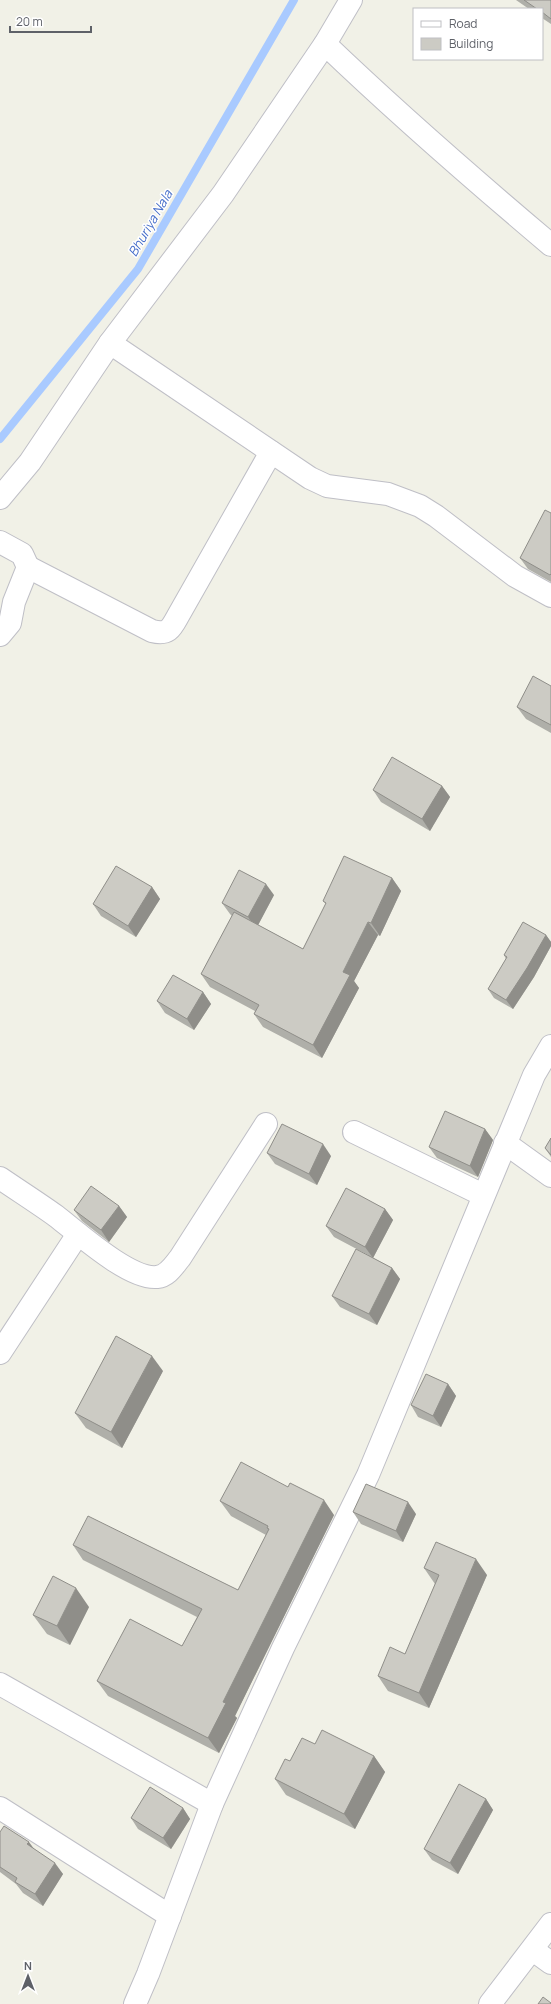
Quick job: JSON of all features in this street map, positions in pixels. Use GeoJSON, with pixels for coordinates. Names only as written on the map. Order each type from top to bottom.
{"type":"FeatureCollection","features":[{"type":"Feature","properties":{"kind":"street"},"geometry":{"type":"LineString","coordinates":[[0,498],[30,462],[110,343],[223,194],[325,44],[351,0]]}},
{"type":"Feature","properties":{"kind":"street"},"geometry":{"type":"LineString","coordinates":[[325,44],[386,103],[551,245]]}},
{"type":"Feature","properties":{"kind":"street"},"geometry":{"type":"LineString","coordinates":[[110,343],[310,478],[327,486],[388,494],[420,506],[436,516],[515,576],[551,596]]}},
{"type":"Feature","properties":{"kind":"street"},"geometry":{"type":"LineString","coordinates":[[0,542],[22,554],[28,567],[152,631],[161,634],[172,627],[271,452]]}},
{"type":"Feature","properties":{"kind":"street"},"geometry":{"type":"LineString","coordinates":[[0,635],[10,623],[14,602],[28,567]]}},
{"type":"Feature","properties":{"kind":"street"},"geometry":{"type":"LineString","coordinates":[[135,2004],[212,1804],[283,1648],[368,1475],[534,1075],[551,1046]]}},
{"type":"Feature","properties":{"kind":"street"},"geometry":{"type":"LineString","coordinates":[[0,1178],[110,1259],[146,1275],[157,1277],[167,1274],[180,1258],[266,1124]]}},
{"type":"Feature","properties":{"kind":"street"},"geometry":{"type":"LineString","coordinates":[[354,1132],[484,1195]]}},
{"type":"Feature","properties":{"kind":"street"},"geometry":{"type":"LineString","coordinates":[[505,1143],[551,1176]]}},
{"type":"Feature","properties":{"kind":"street"},"geometry":{"type":"LineString","coordinates":[[0,1353],[78,1234]]}},
{"type":"Feature","properties":{"kind":"street"},"geometry":{"type":"LineString","coordinates":[[0,1684],[212,1804]]}},
{"type":"Feature","properties":{"kind":"street"},"geometry":{"type":"LineString","coordinates":[[0,1808],[170,1916]]}},
{"type":"Feature","properties":{"kind":"street"},"geometry":{"type":"LineString","coordinates":[[490,2004],[533,1950],[551,1924]]}},
{"type":"Feature","properties":{"kind":"street"},"geometry":{"type":"LineString","coordinates":[[533,1950],[551,1963]]}},
{"type":"Feature","properties":{"kind":"building"},"geometry":{"type":"Polygon","coordinates":[[[524,0],[551,0],[551,19],[543,13],[543,8],[536,8],[524,0]]]}},
{"type":"Feature","properties":{"kind":"building"},"geometry":{"type":"Polygon","coordinates":[[[545,510],[551,513],[550,575],[520,558],[545,510]]]}},
{"type":"Feature","properties":{"kind":"building"},"geometry":{"type":"Polygon","coordinates":[[[533,676],[551,686],[551,725],[517,707],[533,676]]]}},
{"type":"Feature","properties":{"kind":"building"},"geometry":{"type":"Polygon","coordinates":[[[392,757],[442,786],[422,819],[373,790],[392,757]]]}},
{"type":"Feature","properties":{"kind":"building"},"geometry":{"type":"Polygon","coordinates":[[[344,856],[392,878],[371,923],[368,922],[343,972],[350,975],[313,1045],[254,1014],[259,1005],[201,974],[234,912],[303,949],[326,903],[323,901],[344,856]]]}},
{"type":"Feature","properties":{"kind":"building"},"geometry":{"type":"Polygon","coordinates":[[[116,866],[152,887],[128,926],[93,904],[116,866]]]}},
{"type":"Feature","properties":{"kind":"building"},"geometry":{"type":"Polygon","coordinates":[[[239,870],[266,884],[248,917],[222,903],[239,870]]]}},
{"type":"Feature","properties":{"kind":"building"},"geometry":{"type":"Polygon","coordinates":[[[523,922],[546,935],[506,1000],[488,989],[507,957],[504,955],[523,922]]]}},
{"type":"Feature","properties":{"kind":"building"},"geometry":{"type":"Polygon","coordinates":[[[173,975],[203,992],[187,1019],[157,1001],[173,975]]]}},
{"type":"Feature","properties":{"kind":"building"},"geometry":{"type":"Polygon","coordinates":[[[445,1111],[485,1129],[470,1166],[429,1147],[445,1111]]]}},
{"type":"Feature","properties":{"kind":"building"},"geometry":{"type":"Polygon","coordinates":[[[282,1124],[323,1144],[309,1174],[267,1153],[282,1124]]]}},
{"type":"Feature","properties":{"kind":"building"},"geometry":{"type":"Polygon","coordinates":[[[551,1138],[551,1155],[545,1148],[551,1138]]]}},
{"type":"Feature","properties":{"kind":"building"},"geometry":{"type":"Polygon","coordinates":[[[91,1186],[119,1206],[101,1230],[74,1210],[91,1186]]]}},
{"type":"Feature","properties":{"kind":"building"},"geometry":{"type":"Polygon","coordinates":[[[346,1188],[385,1209],[365,1247],[326,1226],[346,1188]]]}},
{"type":"Feature","properties":{"kind":"building"},"geometry":{"type":"Polygon","coordinates":[[[356,1249],[392,1268],[369,1314],[332,1296],[356,1249]]]}},
{"type":"Feature","properties":{"kind":"building"},"geometry":{"type":"Polygon","coordinates":[[[116,1336],[152,1356],[111,1432],[75,1413],[116,1336]]]}},
{"type":"Feature","properties":{"kind":"building"},"geometry":{"type":"Polygon","coordinates":[[[426,1374],[448,1384],[433,1416],[411,1405],[426,1374]]]}},
{"type":"Feature","properties":{"kind":"building"},"geometry":{"type":"Polygon","coordinates":[[[241,1462],[288,1487],[290,1483],[324,1500],[223,1702],[226,1703],[208,1738],[97,1681],[130,1619],[182,1646],[202,1609],[73,1545],[88,1516],[238,1590],[269,1529],[267,1528],[268,1526],[220,1501],[241,1462]]]}},
{"type":"Feature","properties":{"kind":"building"},"geometry":{"type":"Polygon","coordinates":[[[366,1484],[408,1502],[396,1531],[353,1512],[366,1484]]]}},
{"type":"Feature","properties":{"kind":"building"},"geometry":{"type":"Polygon","coordinates":[[[436,1542],[476,1559],[419,1693],[378,1676],[390,1647],[405,1654],[439,1575],[424,1568],[436,1542]]]}},
{"type":"Feature","properties":{"kind":"building"},"geometry":{"type":"Polygon","coordinates":[[[53,1576],[76,1588],[57,1626],[33,1615],[53,1576]]]}},
{"type":"Feature","properties":{"kind":"building"},"geometry":{"type":"Polygon","coordinates":[[[322,1730],[374,1756],[344,1814],[275,1779],[285,1759],[290,1761],[302,1738],[315,1744],[322,1730]]]}},
{"type":"Feature","properties":{"kind":"building"},"geometry":{"type":"Polygon","coordinates":[[[459,1784],[486,1799],[450,1863],[424,1849],[459,1784]]]}},
{"type":"Feature","properties":{"kind":"building"},"geometry":{"type":"Polygon","coordinates":[[[150,1787],[183,1808],[163,1838],[131,1818],[150,1787]]]}},
{"type":"Feature","properties":{"kind":"building"},"geometry":{"type":"Polygon","coordinates":[[[4,1826],[29,1842],[27,1844],[55,1863],[35,1894],[15,1882],[17,1878],[0,1867],[0,1832],[4,1826]]]}},
{"type":"Feature","properties":{"kind":"building"},"geometry":{"type":"Polygon","coordinates":[[[543,1997],[551,2003],[551,2004],[538,2004],[543,1997]]]}},
{"type":"Feature","properties":{"kind":"waterway","name":"Bhuriya Nala"},"geometry":{"type":"LineString","coordinates":[[0,439],[138,269],[294,0]]}}]}
